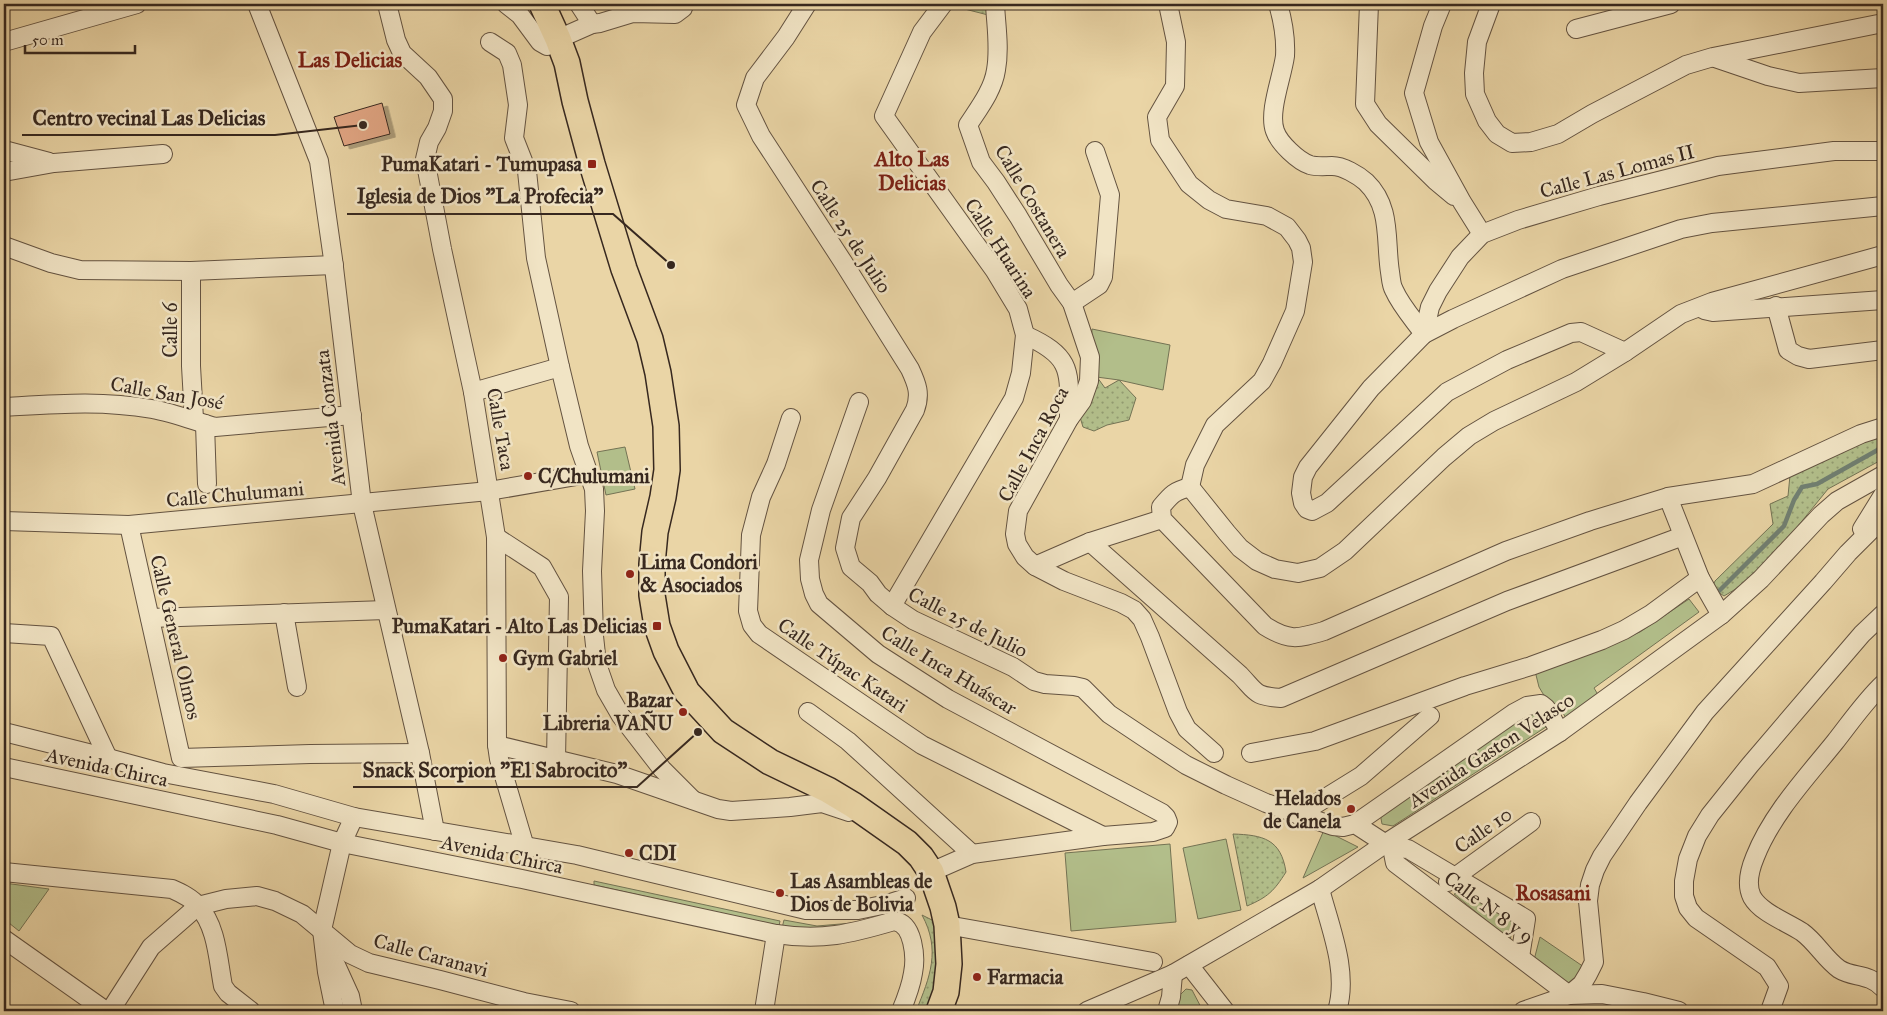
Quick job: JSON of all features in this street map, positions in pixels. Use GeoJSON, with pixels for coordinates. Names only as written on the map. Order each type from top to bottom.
{"type":"FeatureCollection","features":[{"type":"Feature","properties":{"kind":"highway"},"geometry":{"type":"LineString","coordinates":[[542,4],[567,63],[574,101],[635,303],[650,339],[658,373],[666,426],[667,470],[655,532],[652,595],[657,626],[666,651],[687,692],[723,730],[770,762],[828,790],[853,805],[907,843],[921,857],[931,872],[943,907],[946,925],[949,964],[946,992],[940,1011]]}},
{"type":"Feature","properties":{"kind":"street"},"geometry":{"type":"LineString","coordinates":[[4,42],[137,4]]}},
{"type":"Feature","properties":{"kind":"street","name":"Avenida Conzata"},"geometry":{"type":"LineString","coordinates":[[258,4],[320,161],[362,504],[420,753],[435,832]]}},
{"type":"Feature","properties":{"kind":"street","name":"Calle Taca"},"geometry":{"type":"LineString","coordinates":[[387,4],[396,40],[402,53],[428,77],[443,99],[443,111],[438,128],[429,142],[425,159],[442,249],[473,392],[496,537],[498,745],[500,760],[525,847]]}},
{"type":"Feature","properties":{"kind":"street"},"geometry":{"type":"LineString","coordinates":[[506,4],[520,15],[540,42],[547,46],[592,24],[633,13],[676,14],[683,8],[684,4]]}},
{"type":"Feature","properties":{"kind":"street"},"geometry":{"type":"LineString","coordinates":[[578,4],[592,24]]}},
{"type":"Feature","properties":{"kind":"street","name":"Calle 25 de Julio"},"geometry":{"type":"LineString","coordinates":[[806,4],[786,37],[755,78],[746,105],[761,136],[844,262],[910,369],[918,388],[919,400],[877,478],[851,518],[845,548],[851,567],[870,583],[878,594],[892,606],[913,620],[1013,668],[1034,681],[1083,688],[1109,714],[1186,765],[1239,791],[1298,815],[1333,826],[1343,827],[1355,824]]}},
{"type":"Feature","properties":{"kind":"street","name":"Calle Huarina"},"geometry":{"type":"LineString","coordinates":[[892,606],[1014,398],[1021,374],[1025,335],[1018,309],[996,271],[884,116],[922,32],[943,4]]}},
{"type":"Feature","properties":{"kind":"street","name":"Calle Costanera"},"geometry":{"type":"LineString","coordinates":[[995,4],[998,48],[996,71],[985,99],[968,124],[981,162],[1018,216],[1059,285],[1072,303]]}},
{"type":"Feature","properties":{"kind":"street"},"geometry":{"type":"LineString","coordinates":[[1168,4],[1176,42],[1176,86],[1157,117],[1160,140],[1189,184],[1209,200],[1226,209],[1267,216],[1287,227],[1298,240],[1303,262],[1294,311],[1272,363],[1262,381],[1215,425],[1195,465],[1190,487]]}},
{"type":"Feature","properties":{"kind":"street"},"geometry":{"type":"LineString","coordinates":[[1278,4],[1283,24],[1285,56],[1272,122],[1276,133],[1281,142],[1308,165],[1318,167],[1335,166],[1351,172],[1366,182],[1376,195],[1382,206],[1388,228],[1388,259],[1393,290],[1424,334]]}},
{"type":"Feature","properties":{"kind":"street"},"geometry":{"type":"LineString","coordinates":[[1370,4],[1365,104],[1378,124],[1436,181],[1462,202]]}},
{"type":"Feature","properties":{"kind":"street"},"geometry":{"type":"LineString","coordinates":[[1442,4],[1433,26],[1414,93],[1429,142],[1482,234]]}},
{"type":"Feature","properties":{"kind":"street"},"geometry":{"type":"LineString","coordinates":[[1491,4],[1477,42],[1474,73],[1476,94],[1487,121],[1498,134],[1512,143],[1530,142],[1558,134],[1686,65],[1713,57],[1883,23]]}},
{"type":"Feature","properties":{"kind":"street"},"geometry":{"type":"LineString","coordinates":[[1576,29],[1671,4]]}},
{"type":"Feature","properties":{"kind":"street"},"geometry":{"type":"LineString","coordinates":[[490,42],[507,54],[512,65],[518,105],[514,138],[527,171],[536,258],[560,367],[588,474],[594,489],[595,511],[592,571],[596,664],[606,690],[621,716],[656,762],[693,800]]}},
{"type":"Feature","properties":{"kind":"street"},"geometry":{"type":"LineString","coordinates":[[1713,57],[1768,76],[1799,83],[1883,78]]}},
{"type":"Feature","properties":{"kind":"street"},"geometry":{"type":"LineString","coordinates":[[4,150],[54,164]]}},
{"type":"Feature","properties":{"kind":"street"},"geometry":{"type":"LineString","coordinates":[[1072,303],[1099,285],[1103,277],[1110,195],[1095,151]]}},
{"type":"Feature","properties":{"kind":"street","name":"Calle Las Lomas II"},"geometry":{"type":"LineString","coordinates":[[1424,334],[1430,307],[1438,291],[1460,258],[1482,234],[1518,220],[1599,196],[1718,166],[1834,151],[1883,152]]}},
{"type":"Feature","properties":{"kind":"street"},"geometry":{"type":"LineString","coordinates":[[4,172],[54,164],[163,154]]}},
{"type":"Feature","properties":{"kind":"street"},"geometry":{"type":"LineString","coordinates":[[1625,352],[1581,332],[1571,333],[1507,360],[1447,392],[1327,503],[1312,511],[1307,509],[1303,503],[1301,492],[1303,477],[1308,467],[1371,388],[1424,334],[1453,319],[1562,269],[1681,228],[1712,223],[1883,206]]}},
{"type":"Feature","properties":{"kind":"street"},"geometry":{"type":"LineString","coordinates":[[4,246],[50,263],[80,270],[191,271],[334,265]]}},
{"type":"Feature","properties":{"kind":"street"},"geometry":{"type":"LineString","coordinates":[[1190,487],[1240,548],[1257,561],[1275,569],[1298,573],[1320,568],[1345,551],[1444,457],[1469,436],[1494,421],[1576,382],[1681,314],[1694,308],[1883,255]]}},
{"type":"Feature","properties":{"kind":"street","name":"Calle 6"},"geometry":{"type":"LineString","coordinates":[[191,271],[190,366],[207,484]]}},
{"type":"Feature","properties":{"kind":"street"},"geometry":{"type":"LineString","coordinates":[[1694,308],[1714,312],[1776,306],[1883,300]]}},
{"type":"Feature","properties":{"kind":"street","name":"Calle Inca Roca"},"geometry":{"type":"LineString","coordinates":[[1072,303],[1090,358],[1088,381],[1082,402],[1069,420],[1018,511],[1015,534],[1017,544],[1025,557],[1035,566],[1064,581],[1134,610],[1142,619],[1178,712],[1187,729],[1214,754]]}},
{"type":"Feature","properties":{"kind":"street"},"geometry":{"type":"LineString","coordinates":[[1776,306],[1788,350],[1798,356],[1809,359],[1883,350]]}},
{"type":"Feature","properties":{"kind":"street"},"geometry":{"type":"LineString","coordinates":[[1025,335],[1048,347],[1065,364],[1068,377],[1069,420]]}},
{"type":"Feature","properties":{"kind":"street"},"geometry":{"type":"LineString","coordinates":[[473,392],[560,367]]}},
{"type":"Feature","properties":{"kind":"street","name":"Calle San José"},"geometry":{"type":"LineString","coordinates":[[4,407],[89,402],[153,409],[215,427],[352,415]]}},
{"type":"Feature","properties":{"kind":"street","name":"Calle Inca Huáscar"},"geometry":{"type":"LineString","coordinates":[[859,402],[821,510],[809,560],[810,579],[819,604],[878,654],[948,699],[1162,813],[1168,822],[1165,828],[1160,831],[1103,836]]}},
{"type":"Feature","properties":{"kind":"street","name":"Calle Túpac Katari"},"geometry":{"type":"LineString","coordinates":[[791,418],[776,464],[761,497],[751,535],[748,610],[752,626],[759,634],[922,745],[1103,836]]}},
{"type":"Feature","properties":{"kind":"street"},"geometry":{"type":"LineString","coordinates":[[1190,487],[1176,490],[1169,497],[1161,507],[1162,519],[1265,626],[1285,636],[1300,638],[1324,631],[1506,551],[1668,497],[1752,484],[1861,434],[1883,427]]}},
{"type":"Feature","properties":{"kind":"street","name":"Calle Chulumani"},"geometry":{"type":"LineString","coordinates":[[4,521],[129,526],[489,490],[588,474]]}},
{"type":"Feature","properties":{"kind":"street","name":"Avenida Gaston Velasco"},"geometry":{"type":"LineString","coordinates":[[1087,1011],[1173,974],[1320,890],[1560,732],[1721,615],[1761,579],[1821,515],[1838,501],[1883,475]]}},
{"type":"Feature","properties":{"kind":"street"},"geometry":{"type":"LineString","coordinates":[[1848,553],[1883,495]]}},
{"type":"Feature","properties":{"kind":"street"},"geometry":{"type":"LineString","coordinates":[[1668,497],[1700,578],[1721,615]]}},
{"type":"Feature","properties":{"kind":"street"},"geometry":{"type":"LineString","coordinates":[[1569,995],[1582,984],[1594,962],[1588,901],[1594,870],[1602,856],[1638,803],[1705,712],[1848,553],[1883,518]]}},
{"type":"Feature","properties":{"kind":"street"},"geometry":{"type":"LineString","coordinates":[[1035,566],[1090,542],[1162,519]]}},
{"type":"Feature","properties":{"kind":"street","name":"Calle General Olmos"},"geometry":{"type":"LineString","coordinates":[[129,526],[181,758],[420,753]]}},
{"type":"Feature","properties":{"kind":"street"},"geometry":{"type":"LineString","coordinates":[[1090,542],[1240,674],[1257,694],[1281,698],[1507,601],[1682,536]]}},
{"type":"Feature","properties":{"kind":"street"},"geometry":{"type":"LineString","coordinates":[[496,537],[542,568],[559,597],[556,759]]}},
{"type":"Feature","properties":{"kind":"street"},"geometry":{"type":"LineString","coordinates":[[1250,754],[1315,741],[1465,686],[1532,666],[1602,640],[1651,614],[1700,578]]}},
{"type":"Feature","properties":{"kind":"street"},"geometry":{"type":"LineString","coordinates":[[150,618],[386,610]]}},
{"type":"Feature","properties":{"kind":"street"},"geometry":{"type":"LineString","coordinates":[[284,613],[297,687]]}},
{"type":"Feature","properties":{"kind":"street"},"geometry":{"type":"LineString","coordinates":[[1770,1011],[1779,986],[1767,967],[1696,918],[1688,908],[1684,896],[1684,881],[1688,859],[1697,836],[1710,814],[1862,634],[1883,614]]}},
{"type":"Feature","properties":{"kind":"street"},"geometry":{"type":"LineString","coordinates":[[4,633],[51,636],[108,758]]}},
{"type":"Feature","properties":{"kind":"street"},"geometry":{"type":"LineString","coordinates":[[1883,684],[1776,818],[1754,858],[1749,874],[1749,886],[1753,898],[1772,915],[1802,932],[1840,970],[1863,976],[1877,982],[1883,988]]}},
{"type":"Feature","properties":{"kind":"street"},"geometry":{"type":"LineString","coordinates":[[1520,957],[1526,919],[1408,849],[1389,845],[1355,824],[1514,712],[1527,706],[1541,704],[1546,708],[1560,732]]}},
{"type":"Feature","properties":{"kind":"street"},"geometry":{"type":"LineString","coordinates":[[808,712],[848,741],[972,854]]}},
{"type":"Feature","properties":{"kind":"street"},"geometry":{"type":"LineString","coordinates":[[1298,815],[1361,776],[1430,716]]}},
{"type":"Feature","properties":{"kind":"street","name":"Avenida Chirca"},"geometry":{"type":"LineString","coordinates":[[4,732],[163,773],[274,794],[354,817],[577,855],[806,910],[858,910],[906,898]]}},
{"type":"Feature","properties":{"kind":"street"},"geometry":{"type":"LineString","coordinates":[[498,745],[617,774],[718,809],[732,811],[822,803],[849,812],[853,805]]}},
{"type":"Feature","properties":{"kind":"street","name":"Avenida Chirca"},"geometry":{"type":"LineString","coordinates":[[4,767],[278,825],[342,843],[522,879],[776,934],[803,938],[843,935],[894,921],[904,925],[910,936],[913,948],[914,971],[901,1011]]}},
{"type":"Feature","properties":{"kind":"street"},"geometry":{"type":"LineString","coordinates":[[335,1011],[326,972],[322,930],[342,843],[354,817]]}},
{"type":"Feature","properties":{"kind":"street","name":"Calle 10"},"geometry":{"type":"LineString","coordinates":[[1436,892],[1531,822]]}},
{"type":"Feature","properties":{"kind":"street"},"geometry":{"type":"LineString","coordinates":[[931,872],[972,854],[1103,836]]}},
{"type":"Feature","properties":{"kind":"street","name":"Calle N 8 y 9"},"geometry":{"type":"LineString","coordinates":[[1389,845],[1395,863],[1436,892],[1569,995]]}},
{"type":"Feature","properties":{"kind":"street"},"geometry":{"type":"LineString","coordinates":[[4,872],[172,889],[182,894],[198,906],[212,929],[223,986],[228,993],[252,1011]]}},
{"type":"Feature","properties":{"kind":"street"},"geometry":{"type":"LineString","coordinates":[[1320,890],[1337,952],[1340,976],[1339,1003],[1336,1011]]}},
{"type":"Feature","properties":{"kind":"street","name":"Calle Caranavi"},"geometry":{"type":"LineString","coordinates":[[198,906],[226,899],[257,896],[275,901],[302,914],[350,954],[369,963],[524,1002],[571,1011]]}},
{"type":"Feature","properties":{"kind":"street"},"geometry":{"type":"LineString","coordinates":[[4,939],[108,1011],[151,947],[198,906]]}},
{"type":"Feature","properties":{"kind":"street"},"geometry":{"type":"LineString","coordinates":[[837,910],[858,931]]}},
{"type":"Feature","properties":{"kind":"street"},"geometry":{"type":"LineString","coordinates":[[946,925],[1153,962]]}},
{"type":"Feature","properties":{"kind":"street"},"geometry":{"type":"LineString","coordinates":[[322,930],[350,996],[352,1011]]}},
{"type":"Feature","properties":{"kind":"street"},"geometry":{"type":"LineString","coordinates":[[764,1011],[776,934]]}},
{"type":"Feature","properties":{"kind":"street"},"geometry":{"type":"LineString","coordinates":[[1189,965],[1225,1011]]}},
{"type":"Feature","properties":{"kind":"street"},"geometry":{"type":"LineString","coordinates":[[1167,1011],[1171,997],[1173,974]]}},
{"type":"Feature","properties":{"kind":"street"},"geometry":{"type":"LineString","coordinates":[[1524,1011],[1569,995],[1602,994],[1680,1011]]}},
{"type":"Feature","properties":{"kind":"green space"},"geometry":{"type":"Polygon","coordinates":[[[992,4],[992,16],[949,5],[992,4]]]}},
{"type":"Feature","properties":{"kind":"green space"},"geometry":{"type":"Polygon","coordinates":[[[1092,329],[1170,345],[1163,390],[1119,380],[1089,376],[1092,329]]]}},
{"type":"Feature","properties":{"kind":"green space"},"geometry":{"type":"Polygon","coordinates":[[[1097,377],[1105,388],[1119,380],[1136,398],[1129,420],[1107,425],[1094,431],[1083,427],[1080,417],[1097,377]]]}},
{"type":"Feature","properties":{"kind":"green space"},"geometry":{"type":"Polygon","coordinates":[[[1883,434],[1883,459],[1828,489],[1785,542],[1749,581],[1724,596],[1712,588],[1715,581],[1773,524],[1770,504],[1788,496],[1791,465],[1883,434]]]}},
{"type":"Feature","properties":{"kind":"green space"},"geometry":{"type":"Polygon","coordinates":[[[625,447],[635,489],[606,495],[597,452],[625,447]]]}},
{"type":"Feature","properties":{"kind":"green space"},"geometry":{"type":"Polygon","coordinates":[[[1689,599],[1699,612],[1594,688],[1600,698],[1566,718],[1561,710],[1552,709],[1539,687],[1535,671],[1640,632],[1689,599]]]}},
{"type":"Feature","properties":{"kind":"green space"},"geometry":{"type":"Polygon","coordinates":[[[1536,710],[1546,716],[1546,727],[1393,826],[1382,824],[1380,813],[1386,804],[1536,710]]]}},
{"type":"Feature","properties":{"kind":"green space"},"geometry":{"type":"Polygon","coordinates":[[[1324,830],[1358,847],[1303,878],[1324,830]]]}},
{"type":"Feature","properties":{"kind":"green space"},"geometry":{"type":"Polygon","coordinates":[[[1233,834],[1253,836],[1269,841],[1280,852],[1284,861],[1286,872],[1278,884],[1270,893],[1247,906],[1233,834]]]}},
{"type":"Feature","properties":{"kind":"green space"},"geometry":{"type":"Polygon","coordinates":[[[1226,839],[1241,910],[1198,919],[1183,848],[1226,839]]]}},
{"type":"Feature","properties":{"kind":"green space"},"geometry":{"type":"Polygon","coordinates":[[[1170,844],[1176,922],[1071,931],[1065,853],[1170,844]]]}},
{"type":"Feature","properties":{"kind":"green space"},"geometry":{"type":"Polygon","coordinates":[[[594,881],[780,921],[779,926],[594,885],[594,881]]]}},
{"type":"Feature","properties":{"kind":"green space"},"geometry":{"type":"Polygon","coordinates":[[[4,883],[49,889],[19,931],[4,919],[4,883]]]}},
{"type":"Feature","properties":{"kind":"green space"},"geometry":{"type":"Polygon","coordinates":[[[1463,892],[1515,919],[1510,940],[1454,894],[1463,892]]]}},
{"type":"Feature","properties":{"kind":"green space"},"geometry":{"type":"Polygon","coordinates":[[[922,915],[934,921],[938,951],[935,991],[926,1011],[916,1011],[926,987],[932,952],[928,928],[922,915]]]}},
{"type":"Feature","properties":{"kind":"green space"},"geometry":{"type":"Polygon","coordinates":[[[784,920],[817,926],[864,922],[838,931],[782,928],[784,920]]]}},
{"type":"Feature","properties":{"kind":"green space"},"geometry":{"type":"Polygon","coordinates":[[[1540,937],[1584,967],[1569,986],[1534,960],[1540,937]]]}},
{"type":"Feature","properties":{"kind":"green space"},"geometry":{"type":"Polygon","coordinates":[[[1186,989],[1192,990],[1203,1011],[1174,1011],[1179,996],[1186,989]]]}},
{"type":"Feature","properties":{"kind":"building"},"geometry":{"type":"Polygon","coordinates":[[[382,103],[390,134],[344,146],[334,117],[382,103]]]}},
{"type":"Feature","properties":{"kind":"waterway"},"geometry":{"type":"LineString","coordinates":[[1718,592],[1784,526],[1794,500],[1802,487],[1817,484],[1883,447]]}},
{"type":"Feature","properties":{"kind":"place","name":"Centro vecinal Las Delicias"},"geometry":{"type":"Point","coordinates":[363,125]}},
{"type":"Feature","properties":{"kind":"place","name":"PumaKatari - Tumupasa"},"geometry":{"type":"Point","coordinates":[592,164]}},
{"type":"Feature","properties":{"kind":"place","name":"Iglesia de Dios \"La Profecia\""},"geometry":{"type":"Point","coordinates":[671,265]}},
{"type":"Feature","properties":{"kind":"place","name":"C/Chulumani"},"geometry":{"type":"Point","coordinates":[528,476]}},
{"type":"Feature","properties":{"kind":"place","name":"Lima Condori & Asociados"},"geometry":{"type":"Point","coordinates":[630,574]}},
{"type":"Feature","properties":{"kind":"place","name":"PumaKatari - Alto Las Delicias"},"geometry":{"type":"Point","coordinates":[657,626]}},
{"type":"Feature","properties":{"kind":"place","name":"Gym Gabriel"},"geometry":{"type":"Point","coordinates":[503,658]}},
{"type":"Feature","properties":{"kind":"place","name":"Bazar Libreria VAÑU"},"geometry":{"type":"Point","coordinates":[683,712]}},
{"type":"Feature","properties":{"kind":"place","name":"Snack Scorpion \"El Sabrocito\""},"geometry":{"type":"Point","coordinates":[698,732]}},
{"type":"Feature","properties":{"kind":"place","name":"Helados de Canela"},"geometry":{"type":"Point","coordinates":[1351,809]}},
{"type":"Feature","properties":{"kind":"place","name":"CDI"},"geometry":{"type":"Point","coordinates":[629,853]}},
{"type":"Feature","properties":{"kind":"place","name":"Las Asambleas de Dios de Bolivia"},"geometry":{"type":"Point","coordinates":[780,893]}},
{"type":"Feature","properties":{"kind":"place","name":"Farmacia"},"geometry":{"type":"Point","coordinates":[977,977]}},
{"type":"Feature","properties":{"kind":"district","name":"Las Delicias"},"geometry":{"type":"Point","coordinates":[350,60]}},
{"type":"Feature","properties":{"kind":"district","name":"Alto Las Delicias"},"geometry":{"type":"Point","coordinates":[912,171]}},
{"type":"Feature","properties":{"kind":"district","name":"Rosasani"},"geometry":{"type":"Point","coordinates":[1553,893]}}]}
